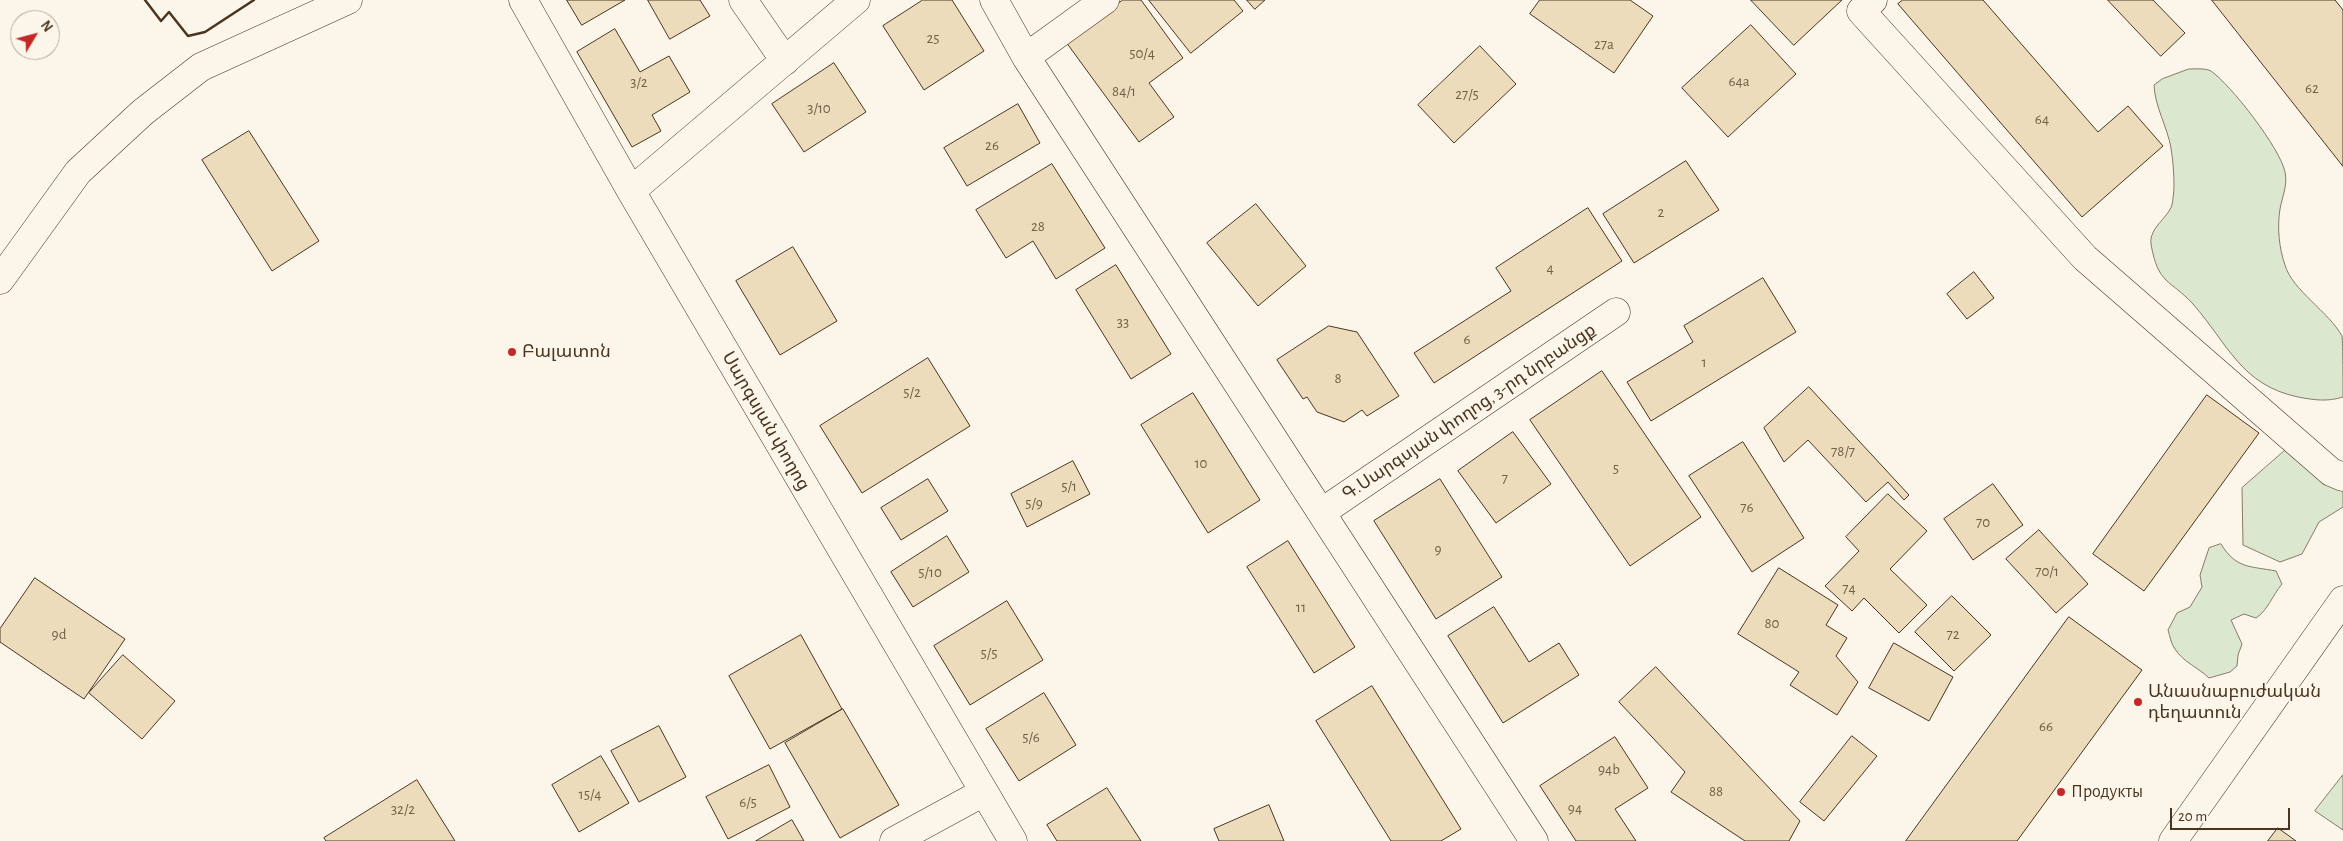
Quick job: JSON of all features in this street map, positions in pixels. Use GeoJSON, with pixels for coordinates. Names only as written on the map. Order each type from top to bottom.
{"type":"FeatureCollection","features":[{"type":"Feature","properties":{"kind":"street"},"geometry":{"type":"LineString","coordinates":[[0,280],[78,172],[143,112],[201,67],[348,0]]}},
{"type":"Feature","properties":{"kind":"street","name":"Սարգսյան փողոց"},"geometry":{"type":"LineString","coordinates":[[523,0],[631,192],[1013,841]]}},
{"type":"Feature","properties":{"kind":"street"},"geometry":{"type":"LineString","coordinates":[[743,0],[785,61]]}},
{"type":"Feature","properties":{"kind":"street"},"geometry":{"type":"LineString","coordinates":[[631,192],[856,0]]}},
{"type":"Feature","properties":{"kind":"street"},"geometry":{"type":"LineString","coordinates":[[994,0],[1026,58],[1534,841]]}},
{"type":"Feature","properties":{"kind":"street"},"geometry":{"type":"LineString","coordinates":[[1026,58],[1105,0]]}},
{"type":"Feature","properties":{"kind":"street"},"geometry":{"type":"LineString","coordinates":[[1872,0],[1861,12],[2085,258],[2331,472],[2343,477]]}},
{"type":"Feature","properties":{"kind":"street","name":"Գ.Սարգսյան փողոց, 3-րդ նրբանցք"},"geometry":{"type":"LineString","coordinates":[[1322,512],[1616,312]]}},
{"type":"Feature","properties":{"kind":"street"},"geometry":{"type":"LineString","coordinates":[[2173,841],[2343,600]]}},
{"type":"Feature","properties":{"kind":"street"},"geometry":{"type":"LineString","coordinates":[[894,841],[984,792]]}},
{"type":"Feature","properties":{"kind":"green space"},"geometry":{"type":"Polygon","coordinates":[[[2189,69],[2209,70],[2220,78],[2254,118],[2281,161],[2286,177],[2279,223],[2281,252],[2289,274],[2295,283],[2329,318],[2342,336],[2343,397],[2315,400],[2279,391],[2262,383],[2237,361],[2193,304],[2166,280],[2157,267],[2151,238],[2155,228],[2170,210],[2174,193],[2174,181],[2171,148],[2154,85],[2162,79],[2189,69]]]}},
{"type":"Feature","properties":{"kind":"green space"},"geometry":{"type":"Polygon","coordinates":[[[2289,447],[2318,479],[2343,486],[2343,507],[2319,522],[2302,554],[2280,562],[2243,545],[2242,488],[2289,447]]]}},
{"type":"Feature","properties":{"kind":"green space"},"geometry":{"type":"Polygon","coordinates":[[[2221,544],[2232,558],[2244,565],[2276,571],[2282,584],[2267,607],[2256,618],[2244,614],[2231,620],[2242,644],[2237,666],[2230,672],[2209,678],[2178,654],[2172,645],[2168,630],[2177,613],[2190,607],[2202,587],[2200,575],[2209,548],[2221,544]]]}},
{"type":"Feature","properties":{"kind":"green space"},"geometry":{"type":"Polygon","coordinates":[[[2343,775],[2343,830],[2315,811],[2343,775]]]}},
{"type":"Feature","properties":{"kind":"building"},"geometry":{"type":"Polygon","coordinates":[[[567,0],[625,0],[582,25],[567,0]]]}},
{"type":"Feature","properties":{"kind":"building"},"geometry":{"type":"Polygon","coordinates":[[[648,0],[700,0],[710,16],[670,39],[648,0]]]}},
{"type":"Feature","properties":{"kind":"building"},"geometry":{"type":"Polygon","coordinates":[[[923,0],[952,0],[984,51],[924,90],[883,26],[923,0]]]}},
{"type":"Feature","properties":{"kind":"building"},"geometry":{"type":"Polygon","coordinates":[[[1123,0],[1141,0],[1183,58],[1149,83],[1174,117],[1139,142],[1066,42],[1123,0]]]}},
{"type":"Feature","properties":{"kind":"building"},"geometry":{"type":"Polygon","coordinates":[[[1149,0],[1234,0],[1243,11],[1191,53],[1149,0]]]}},
{"type":"Feature","properties":{"kind":"building"},"geometry":{"type":"Polygon","coordinates":[[[1247,0],[1265,0],[1255,9],[1247,0]]]}},
{"type":"Feature","properties":{"kind":"building"},"geometry":{"type":"Polygon","coordinates":[[[1540,0],[1630,0],[1653,16],[1614,73],[1530,14],[1540,0]]]}},
{"type":"Feature","properties":{"kind":"building"},"geometry":{"type":"Polygon","coordinates":[[[1751,0],[1842,0],[1794,45],[1751,0]]]}},
{"type":"Feature","properties":{"kind":"building"},"geometry":{"type":"Polygon","coordinates":[[[1903,0],[1983,0],[2098,132],[2128,106],[2163,146],[2082,217],[1898,4],[1903,0]]]}},
{"type":"Feature","properties":{"kind":"building"},"geometry":{"type":"Polygon","coordinates":[[[2108,0],[2153,0],[2185,33],[2161,56],[2108,0]]]}},
{"type":"Feature","properties":{"kind":"building"},"geometry":{"type":"Polygon","coordinates":[[[2212,0],[2335,0],[2343,10],[2343,166],[2212,0]]]}},
{"type":"Feature","properties":{"kind":"building"},"geometry":{"type":"Polygon","coordinates":[[[1751,25],[1796,74],[1728,137],[1682,88],[1751,25]]]}},
{"type":"Feature","properties":{"kind":"building"},"geometry":{"type":"Polygon","coordinates":[[[615,29],[640,72],[669,56],[690,92],[652,115],[661,131],[632,147],[577,52],[615,29]]]}},
{"type":"Feature","properties":{"kind":"building"},"geometry":{"type":"Polygon","coordinates":[[[1480,46],[1516,84],[1454,143],[1418,105],[1480,46]]]}},
{"type":"Feature","properties":{"kind":"building"},"geometry":{"type":"Polygon","coordinates":[[[834,63],[866,112],[804,152],[772,104],[834,63]]]}},
{"type":"Feature","properties":{"kind":"building"},"geometry":{"type":"Polygon","coordinates":[[[1018,104],[1040,143],[967,186],[944,148],[1018,104]]]}},
{"type":"Feature","properties":{"kind":"building"},"geometry":{"type":"Polygon","coordinates":[[[249,131],[319,241],[272,271],[202,160],[249,131]]]}},
{"type":"Feature","properties":{"kind":"building"},"geometry":{"type":"Polygon","coordinates":[[[1686,161],[1719,210],[1634,263],[1603,214],[1686,161]]]}},
{"type":"Feature","properties":{"kind":"building"},"geometry":{"type":"Polygon","coordinates":[[[1052,164],[1105,248],[1056,279],[1033,241],[1006,258],[976,210],[1052,164]]]}},
{"type":"Feature","properties":{"kind":"building"},"geometry":{"type":"Polygon","coordinates":[[[1256,204],[1306,266],[1258,306],[1207,243],[1256,204]]]}},
{"type":"Feature","properties":{"kind":"building"},"geometry":{"type":"Polygon","coordinates":[[[1588,208],[1622,261],[1434,383],[1414,353],[1511,291],[1496,268],[1588,208]]]}},
{"type":"Feature","properties":{"kind":"building"},"geometry":{"type":"Polygon","coordinates":[[[793,247],[837,321],[780,355],[736,281],[793,247]]]}},
{"type":"Feature","properties":{"kind":"building"},"geometry":{"type":"Polygon","coordinates":[[[1116,265],[1171,354],[1131,379],[1076,290],[1116,265]]]}},
{"type":"Feature","properties":{"kind":"building"},"geometry":{"type":"Polygon","coordinates":[[[1974,272],[1994,298],[1967,319],[1947,294],[1974,272]]]}},
{"type":"Feature","properties":{"kind":"building"},"geometry":{"type":"Polygon","coordinates":[[[1763,278],[1796,332],[1651,421],[1627,382],[1693,342],[1684,326],[1763,278]]]}},
{"type":"Feature","properties":{"kind":"building"},"geometry":{"type":"Polygon","coordinates":[[[1329,326],[1357,332],[1399,396],[1367,416],[1362,410],[1344,422],[1317,412],[1307,397],[1303,399],[1277,360],[1329,326]]]}},
{"type":"Feature","properties":{"kind":"building"},"geometry":{"type":"Polygon","coordinates":[[[928,358],[970,426],[862,493],[820,426],[928,358]]]}},
{"type":"Feature","properties":{"kind":"building"},"geometry":{"type":"Polygon","coordinates":[[[1602,371],[1701,517],[1630,566],[1530,420],[1602,371]]]}},
{"type":"Feature","properties":{"kind":"building"},"geometry":{"type":"Polygon","coordinates":[[[1809,387],[1909,495],[1904,500],[1888,482],[1866,502],[1808,440],[1784,462],[1764,428],[1809,387]]]}},
{"type":"Feature","properties":{"kind":"building"},"geometry":{"type":"Polygon","coordinates":[[[1193,393],[1260,500],[1208,533],[1141,425],[1193,393]]]}},
{"type":"Feature","properties":{"kind":"building"},"geometry":{"type":"Polygon","coordinates":[[[2207,395],[2259,433],[2144,591],[2093,554],[2207,395]]]}},
{"type":"Feature","properties":{"kind":"building"},"geometry":{"type":"Polygon","coordinates":[[[1513,432],[1551,484],[1496,523],[1458,471],[1513,432]]]}},
{"type":"Feature","properties":{"kind":"building"},"geometry":{"type":"Polygon","coordinates":[[[1743,442],[1804,538],[1752,572],[1689,476],[1743,442]]]}},
{"type":"Feature","properties":{"kind":"building"},"geometry":{"type":"Polygon","coordinates":[[[1073,461],[1090,494],[1027,527],[1011,494],[1073,461]]]}},
{"type":"Feature","properties":{"kind":"building"},"geometry":{"type":"Polygon","coordinates":[[[928,479],[948,511],[901,540],[881,508],[928,479]]]}},
{"type":"Feature","properties":{"kind":"building"},"geometry":{"type":"Polygon","coordinates":[[[1440,479],[1502,577],[1436,619],[1374,521],[1440,479]]]}},
{"type":"Feature","properties":{"kind":"building"},"geometry":{"type":"Polygon","coordinates":[[[1993,484],[2023,525],[1973,560],[1944,519],[1993,484]]]}},
{"type":"Feature","properties":{"kind":"building"},"geometry":{"type":"Polygon","coordinates":[[[1888,494],[1927,531],[1890,569],[1927,605],[1899,633],[1864,598],[1852,611],[1825,586],[1859,551],[1846,537],[1888,494]]]}},
{"type":"Feature","properties":{"kind":"building"},"geometry":{"type":"Polygon","coordinates":[[[2039,530],[2088,584],[2056,613],[2006,559],[2039,530]]]}},
{"type":"Feature","properties":{"kind":"building"},"geometry":{"type":"Polygon","coordinates":[[[947,536],[969,572],[913,607],[891,572],[947,536]]]}},
{"type":"Feature","properties":{"kind":"building"},"geometry":{"type":"Polygon","coordinates":[[[1288,541],[1355,647],[1314,673],[1247,567],[1288,541]]]}},
{"type":"Feature","properties":{"kind":"building"},"geometry":{"type":"Polygon","coordinates":[[[1779,568],[1838,605],[1826,625],[1847,638],[1836,656],[1858,682],[1837,715],[1790,685],[1799,672],[1738,634],[1779,568]]]}},
{"type":"Feature","properties":{"kind":"building"},"geometry":{"type":"Polygon","coordinates":[[[35,578],[125,639],[84,699],[0,642],[0,629],[35,578]]]}},
{"type":"Feature","properties":{"kind":"building"},"geometry":{"type":"Polygon","coordinates":[[[1952,596],[1991,635],[1954,671],[1915,632],[1952,596]]]}},
{"type":"Feature","properties":{"kind":"building"},"geometry":{"type":"Polygon","coordinates":[[[1007,601],[1043,660],[970,705],[934,646],[1007,601]]]}},
{"type":"Feature","properties":{"kind":"building"},"geometry":{"type":"Polygon","coordinates":[[[1494,607],[1529,662],[1559,643],[1579,675],[1503,723],[1448,636],[1494,607]]]}},
{"type":"Feature","properties":{"kind":"building"},"geometry":{"type":"Polygon","coordinates":[[[2069,617],[2142,670],[2017,841],[1906,841],[2069,617]]]}},
{"type":"Feature","properties":{"kind":"building"},"geometry":{"type":"Polygon","coordinates":[[[801,635],[842,709],[770,749],[729,676],[801,635]]]}},
{"type":"Feature","properties":{"kind":"building"},"geometry":{"type":"Polygon","coordinates":[[[1894,643],[1953,677],[1929,721],[1869,688],[1894,643]]]}},
{"type":"Feature","properties":{"kind":"building"},"geometry":{"type":"Polygon","coordinates":[[[123,655],[175,701],[142,739],[89,693],[123,655]]]}},
{"type":"Feature","properties":{"kind":"building"},"geometry":{"type":"Polygon","coordinates":[[[1656,667],[1800,821],[1789,841],[1745,841],[1671,792],[1685,772],[1619,702],[1656,667]]]}},
{"type":"Feature","properties":{"kind":"building"},"geometry":{"type":"Polygon","coordinates":[[[1372,686],[1461,829],[1441,841],[1391,841],[1316,721],[1372,686]]]}},
{"type":"Feature","properties":{"kind":"building"},"geometry":{"type":"Polygon","coordinates":[[[1044,693],[1076,745],[1019,781],[986,729],[1044,693]]]}},
{"type":"Feature","properties":{"kind":"building"},"geometry":{"type":"Polygon","coordinates":[[[843,709],[899,805],[840,838],[785,743],[843,709]]]}},
{"type":"Feature","properties":{"kind":"building"},"geometry":{"type":"Polygon","coordinates":[[[659,726],[686,777],[639,802],[611,751],[659,726]]]}},
{"type":"Feature","properties":{"kind":"building"},"geometry":{"type":"Polygon","coordinates":[[[1852,736],[1877,756],[1824,821],[1800,802],[1852,736]]]}},
{"type":"Feature","properties":{"kind":"building"},"geometry":{"type":"Polygon","coordinates":[[[1615,737],[1648,788],[1615,809],[1636,841],[1576,841],[1540,786],[1615,737]]]}},
{"type":"Feature","properties":{"kind":"building"},"geometry":{"type":"Polygon","coordinates":[[[601,756],[629,803],[579,832],[552,785],[601,756]]]}},
{"type":"Feature","properties":{"kind":"building"},"geometry":{"type":"Polygon","coordinates":[[[769,765],[790,807],[728,839],[706,797],[769,765]]]}},
{"type":"Feature","properties":{"kind":"building"},"geometry":{"type":"Polygon","coordinates":[[[417,780],[455,841],[326,841],[324,838],[417,780]]]}},
{"type":"Feature","properties":{"kind":"building"},"geometry":{"type":"Polygon","coordinates":[[[1107,788],[1141,841],[1057,841],[1047,825],[1107,788]]]}},
{"type":"Feature","properties":{"kind":"building"},"geometry":{"type":"Polygon","coordinates":[[[1269,805],[1284,841],[1219,841],[1214,829],[1269,805]]]}},
{"type":"Feature","properties":{"kind":"building"},"geometry":{"type":"Polygon","coordinates":[[[792,820],[804,841],[756,841],[792,820]]]}},
{"type":"Feature","properties":{"kind":"building"},"geometry":{"type":"Polygon","coordinates":[[[2278,828],[2296,841],[2268,841],[2278,828]]]}},
{"type":"Feature","properties":{"kind":"wall"},"geometry":{"type":"LineString","coordinates":[[145,0],[161,21],[169,12],[188,36],[205,32],[254,0]]}},
{"type":"Feature","properties":{"kind":"place","name":"Բալատոն"},"geometry":{"type":"Point","coordinates":[512,352]}},
{"type":"Feature","properties":{"kind":"place","name":"Անասնաբուժական դեղատուն"},"geometry":{"type":"Point","coordinates":[2138,702]}},
{"type":"Feature","properties":{"kind":"place","name":"Продукты"},"geometry":{"type":"Point","coordinates":[2061,792]}}]}
